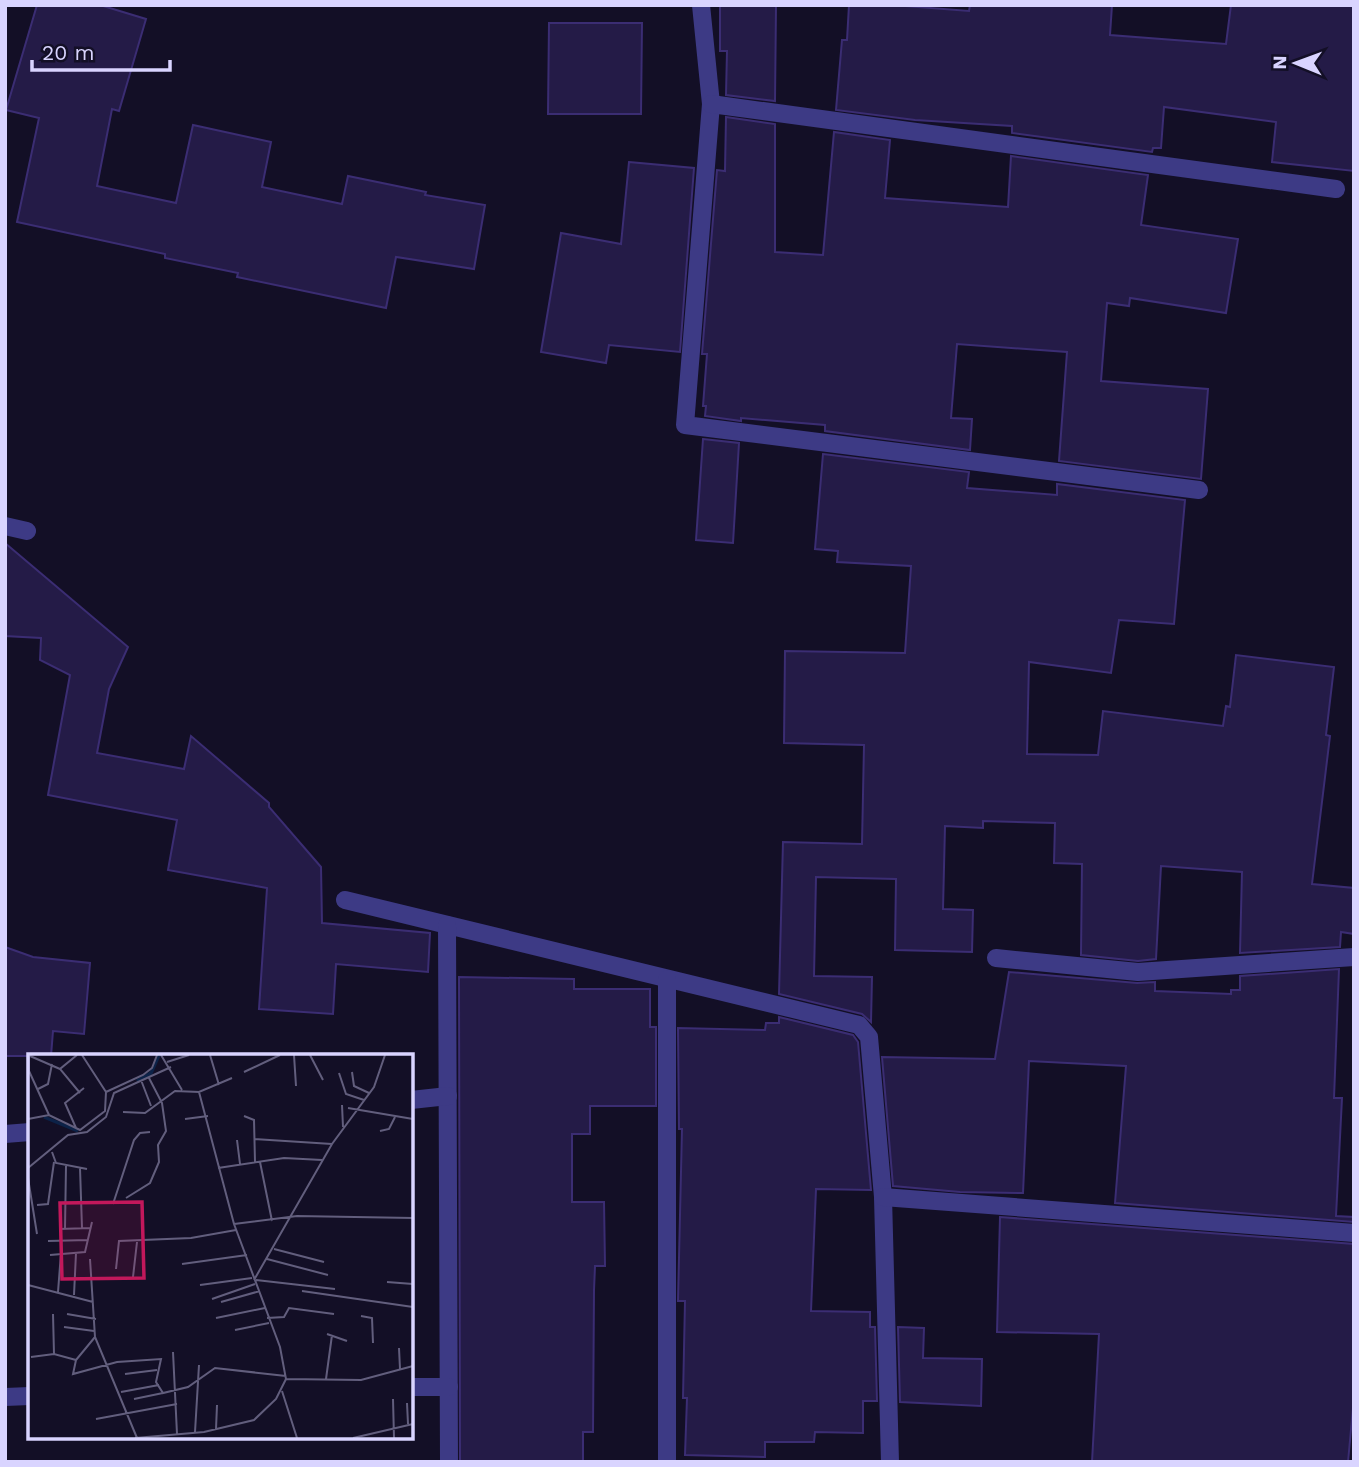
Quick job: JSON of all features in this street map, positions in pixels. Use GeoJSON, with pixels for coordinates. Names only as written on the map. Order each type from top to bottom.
{"type":"FeatureCollection","features":[{"type":"Feature","properties":{"kind":"street"},"geometry":{"type":"LineString","coordinates":[[701,5],[711,104],[685,425],[1199,490]]}},
{"type":"Feature","properties":{"kind":"street"},"geometry":{"type":"LineString","coordinates":[[711,104],[1336,189]]}},
{"type":"Feature","properties":{"kind":"street"},"geometry":{"type":"LineString","coordinates":[[5,526],[27,531]]}},
{"type":"Feature","properties":{"kind":"street"},"geometry":{"type":"LineString","coordinates":[[345,900],[859,1025],[869,1037],[884,1196],[890,1462]]}},
{"type":"Feature","properties":{"kind":"street"},"geometry":{"type":"LineString","coordinates":[[447,925],[449,1462]]}},
{"type":"Feature","properties":{"kind":"street"},"geometry":{"type":"LineString","coordinates":[[996,958],[1138,972],[1354,957]]}},
{"type":"Feature","properties":{"kind":"street"},"geometry":{"type":"LineString","coordinates":[[667,979],[667,1462]]}},
{"type":"Feature","properties":{"kind":"street"},"geometry":{"type":"LineString","coordinates":[[413,1100],[447,1096]]}},
{"type":"Feature","properties":{"kind":"street"},"geometry":{"type":"LineString","coordinates":[[5,1134],[28,1132]]}},
{"type":"Feature","properties":{"kind":"street"},"geometry":{"type":"LineString","coordinates":[[884,1196],[1354,1233]]}},
{"type":"Feature","properties":{"kind":"street"},"geometry":{"type":"LineString","coordinates":[[413,1387],[449,1387]]}},
{"type":"Feature","properties":{"kind":"street"},"geometry":{"type":"LineString","coordinates":[[5,1397],[28,1396]]}},
{"type":"Feature","properties":{"kind":"building"},"geometry":{"type":"Polygon","coordinates":[[[37,5],[100,5],[146,19],[119,111],[112,109],[97,186],[176,203],[193,125],[271,142],[262,187],[342,204],[348,176],[426,192],[425,195],[485,205],[474,269],[396,257],[386,308],[237,277],[238,273],[165,258],[165,254],[17,222],[39,118],[6,110],[37,5]]]}},
{"type":"Feature","properties":{"kind":"building"},"geometry":{"type":"Polygon","coordinates":[[[720,5],[776,5],[775,101],[726,95],[727,51],[720,51],[720,5]]]}},
{"type":"Feature","properties":{"kind":"building"},"geometry":{"type":"Polygon","coordinates":[[[849,5],[892,5],[969,11],[970,5],[1112,5],[1110,35],[1226,44],[1231,5],[1354,5],[1354,171],[1272,162],[1276,122],[1164,107],[1161,148],[1153,148],[1152,152],[1012,133],[1012,126],[915,120],[836,110],[842,40],[847,40],[849,5]]]}},
{"type":"Feature","properties":{"kind":"building"},"geometry":{"type":"Polygon","coordinates":[[[549,23],[642,23],[641,114],[548,114],[549,23]]]}},
{"type":"Feature","properties":{"kind":"building"},"geometry":{"type":"Polygon","coordinates":[[[726,117],[775,124],[775,252],[823,255],[834,132],[890,140],[885,198],[1008,207],[1011,156],[1148,175],[1141,225],[1238,239],[1226,313],[1130,298],[1129,306],[1107,303],[1101,381],[1208,389],[1201,479],[1059,461],[1067,352],[957,344],[951,418],[972,419],[970,450],[825,431],[825,425],[741,418],[741,421],[705,416],[706,406],[703,406],[707,354],[702,354],[717,170],[725,171],[726,117]]]}},
{"type":"Feature","properties":{"kind":"building"},"geometry":{"type":"Polygon","coordinates":[[[629,162],[694,168],[680,352],[609,345],[606,363],[541,352],[561,233],[621,244],[629,162]]]}},
{"type":"Feature","properties":{"kind":"building"},"geometry":{"type":"Polygon","coordinates":[[[703,439],[739,443],[733,543],[696,540],[703,439]]]}},
{"type":"Feature","properties":{"kind":"building"},"geometry":{"type":"Polygon","coordinates":[[[823,454],[969,472],[967,488],[1057,495],[1057,484],[1185,500],[1174,624],[1119,620],[1111,673],[1029,662],[1027,754],[1098,755],[1103,711],[1223,726],[1226,706],[1230,707],[1236,655],[1334,667],[1326,735],[1330,736],[1312,884],[1354,888],[1354,934],[1341,932],[1340,947],[1240,953],[1242,872],[1161,866],[1156,959],[1138,961],[1081,955],[1082,864],[1054,863],[1055,823],[983,821],[983,828],[945,826],[943,909],[973,910],[972,952],[895,950],[896,879],[816,877],[814,976],[872,977],[871,1022],[862,1014],[779,994],[783,842],[862,844],[864,745],[784,743],[785,651],[905,653],[911,566],[837,562],[838,551],[815,549],[823,454]]]}},
{"type":"Feature","properties":{"kind":"building"},"geometry":{"type":"Polygon","coordinates":[[[5,543],[128,647],[109,689],[97,753],[184,769],[191,736],[269,803],[269,807],[321,867],[322,923],[430,933],[428,972],[336,964],[333,1014],[259,1009],[267,888],[168,870],[177,820],[48,795],[70,675],[40,660],[41,638],[5,636],[5,543]]]}},
{"type":"Feature","properties":{"kind":"building"},"geometry":{"type":"Polygon","coordinates":[[[5,947],[33,957],[90,963],[84,1034],[53,1031],[51,1054],[5,1056],[5,947]]]}},
{"type":"Feature","properties":{"kind":"building"},"geometry":{"type":"Polygon","coordinates":[[[1339,969],[1334,1098],[1342,1098],[1336,1216],[1354,1217],[1354,1222],[1115,1203],[1126,1066],[1029,1061],[1023,1193],[960,1192],[893,1186],[882,1057],[995,1059],[1009,972],[1137,983],[1155,982],[1155,991],[1231,994],[1231,990],[1240,990],[1240,976],[1339,969]]]}},
{"type":"Feature","properties":{"kind":"building"},"geometry":{"type":"Polygon","coordinates":[[[459,977],[574,979],[574,989],[650,989],[650,1027],[656,1027],[656,1106],[590,1106],[590,1134],[572,1134],[572,1202],[604,1202],[605,1266],[595,1266],[593,1432],[583,1432],[583,1462],[460,1462],[459,977]]]}},
{"type":"Feature","properties":{"kind":"building"},"geometry":{"type":"Polygon","coordinates":[[[779,1017],[853,1035],[858,1042],[871,1190],[816,1189],[811,1311],[870,1312],[870,1327],[875,1327],[877,1401],[863,1401],[863,1433],[815,1432],[814,1442],[765,1442],[765,1457],[685,1455],[685,1301],[678,1301],[682,1129],[679,1129],[678,1028],[765,1030],[766,1023],[779,1023],[779,1017]]]}},
{"type":"Feature","properties":{"kind":"building"},"geometry":{"type":"Polygon","coordinates":[[[1000,1217],[1354,1244],[1354,1397],[1348,1462],[1092,1462],[1099,1334],[997,1332],[1000,1217]]]}},
{"type":"Feature","properties":{"kind":"building"},"geometry":{"type":"Polygon","coordinates":[[[898,1327],[924,1328],[923,1358],[982,1359],[981,1406],[900,1402],[898,1327]]]}}]}
